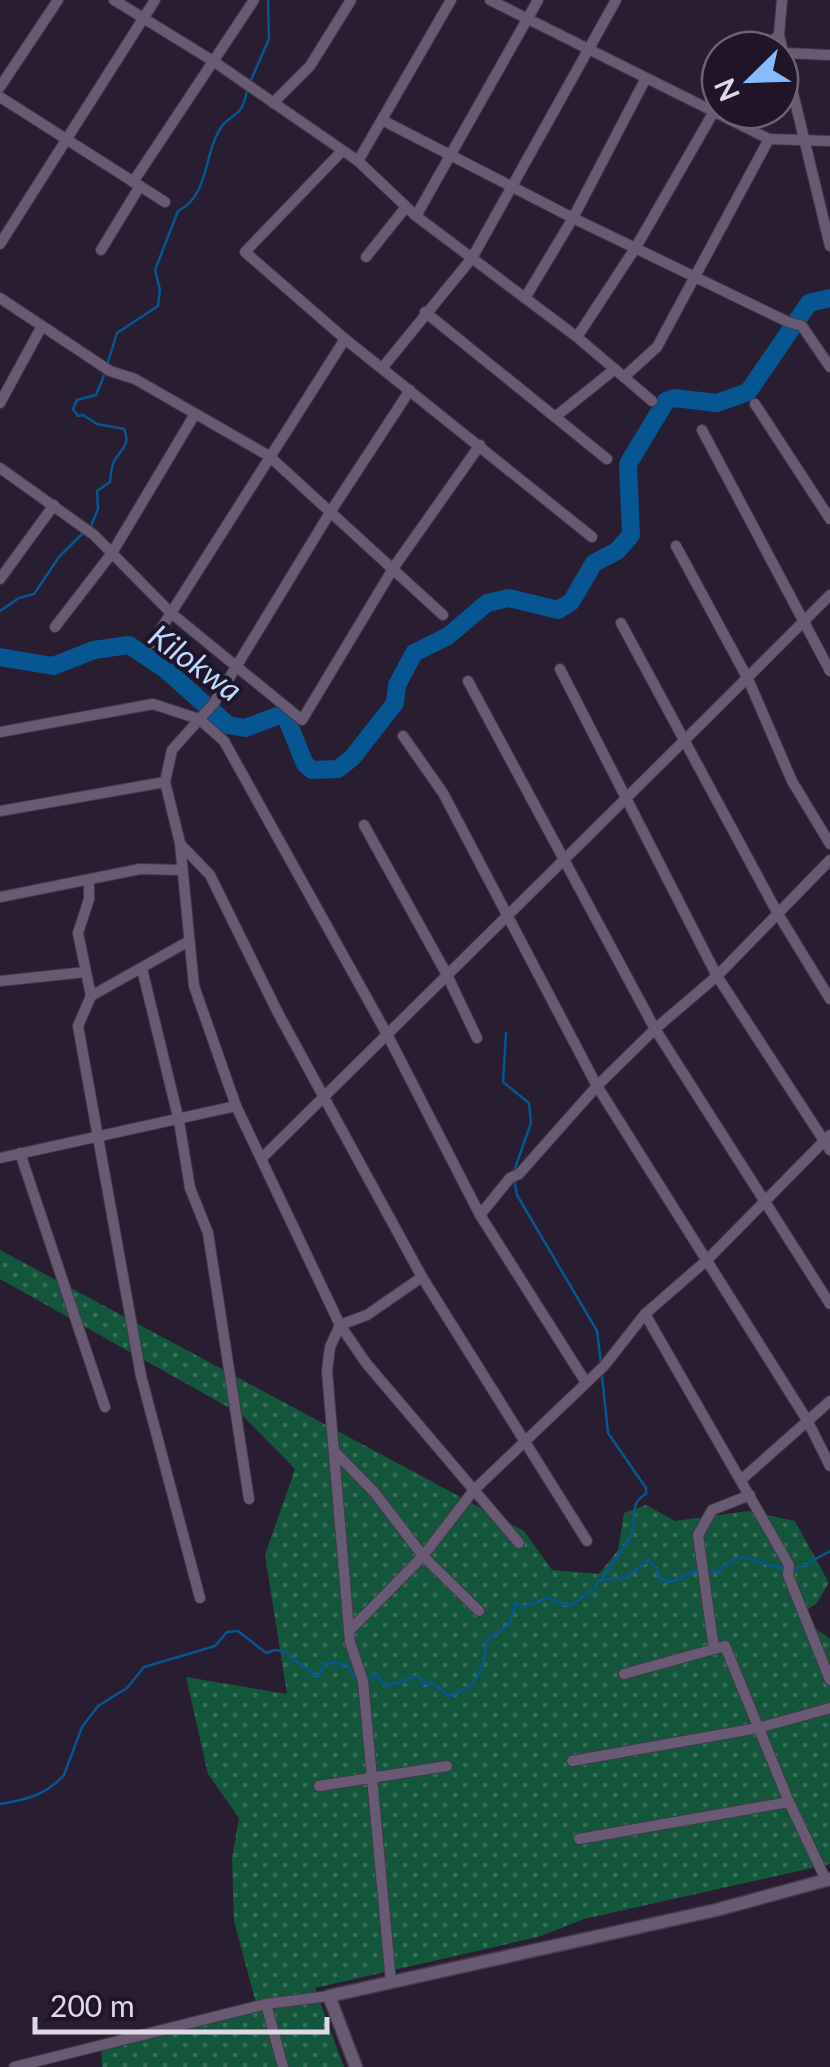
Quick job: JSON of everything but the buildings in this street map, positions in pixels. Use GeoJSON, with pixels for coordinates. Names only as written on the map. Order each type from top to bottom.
{"type":"FeatureCollection","features":[{"type":"Feature","properties":{"kind":"street"},"geometry":{"type":"LineString","coordinates":[[0,87],[58,0]]}},
{"type":"Feature","properties":{"kind":"street"},"geometry":{"type":"LineString","coordinates":[[114,0],[213,61],[358,161],[406,208],[577,337],[652,401]]}},
{"type":"Feature","properties":{"kind":"street"},"geometry":{"type":"LineString","coordinates":[[0,244],[155,0]]}},
{"type":"Feature","properties":{"kind":"street"},"geometry":{"type":"LineString","coordinates":[[101,250],[137,184],[254,0]]}},
{"type":"Feature","properties":{"kind":"street"},"geometry":{"type":"LineString","coordinates":[[273,104],[310,66],[351,0]]}},
{"type":"Feature","properties":{"kind":"street"},"geometry":{"type":"LineString","coordinates":[[358,161],[452,0]]}},
{"type":"Feature","properties":{"kind":"street"},"geometry":{"type":"LineString","coordinates":[[490,0],[646,78],[700,100]]}},
{"type":"Feature","properties":{"kind":"street"},"geometry":{"type":"LineString","coordinates":[[416,216],[538,0]]}},
{"type":"Feature","properties":{"kind":"street"},"geometry":{"type":"LineString","coordinates":[[382,367],[472,258],[616,0]]}},
{"type":"Feature","properties":{"kind":"street"},"geometry":{"type":"LineString","coordinates":[[779,30],[782,0]]}},
{"type":"Feature","properties":{"kind":"street"},"geometry":{"type":"LineString","coordinates":[[800,54],[830,55]]}},
{"type":"Feature","properties":{"kind":"street"},"geometry":{"type":"LineString","coordinates":[[525,298],[573,218],[646,78]]}},
{"type":"Feature","properties":{"kind":"street"},"geometry":{"type":"LineString","coordinates":[[0,97],[165,202]]}},
{"type":"Feature","properties":{"kind":"street"},"geometry":{"type":"LineString","coordinates":[[382,120],[573,218],[802,326],[830,367]]}},
{"type":"Feature","properties":{"kind":"street"},"geometry":{"type":"LineString","coordinates":[[577,337],[636,246],[702,130]]}},
{"type":"Feature","properties":{"kind":"street"},"geometry":{"type":"LineString","coordinates":[[755,130],[769,139],[830,141]]}},
{"type":"Feature","properties":{"kind":"street"},"geometry":{"type":"LineString","coordinates":[[800,130],[827,218],[830,246]]}},
{"type":"Feature","properties":{"kind":"street"},"geometry":{"type":"LineString","coordinates":[[554,417],[657,346],[769,139]]}},
{"type":"Feature","properties":{"kind":"street"},"geometry":{"type":"LineString","coordinates":[[342,151],[245,252],[345,339],[592,537]]}},
{"type":"Feature","properties":{"kind":"street"},"geometry":{"type":"LineString","coordinates":[[366,257],[406,208]]}},
{"type":"Feature","properties":{"kind":"street"},"geometry":{"type":"LineString","coordinates":[[0,298],[106,369],[135,379],[269,456],[443,614]]}},
{"type":"Feature","properties":{"kind":"street"},"geometry":{"type":"LineString","coordinates":[[425,312],[607,459]]}},
{"type":"Feature","properties":{"kind":"street"},"geometry":{"type":"LineString","coordinates":[[0,403],[42,326]]}},
{"type":"Feature","properties":{"kind":"street"},"geometry":{"type":"LineString","coordinates":[[152,643],[345,339]]}},
{"type":"Feature","properties":{"kind":"street"},"geometry":{"type":"LineString","coordinates":[[410,390],[236,666],[206,711],[172,750],[165,782],[180,843],[194,986],[236,1106],[340,1325],[366,1362],[519,1543]]}},
{"type":"Feature","properties":{"kind":"street"},"geometry":{"type":"LineString","coordinates":[[755,404],[830,519]]}},
{"type":"Feature","properties":{"kind":"street"},"geometry":{"type":"LineString","coordinates":[[55,627],[112,553],[195,414]]}},
{"type":"Feature","properties":{"kind":"street"},"geometry":{"type":"LineString","coordinates":[[702,430],[830,671]]}},
{"type":"Feature","properties":{"kind":"street"},"geometry":{"type":"LineString","coordinates":[[0,468],[94,535],[172,613],[302,720],[394,568],[480,444]]}},
{"type":"Feature","properties":{"kind":"street"},"geometry":{"type":"LineString","coordinates":[[0,579],[54,506]]}},
{"type":"Feature","properties":{"kind":"street"},"geometry":{"type":"LineString","coordinates":[[676,546],[748,679],[792,781],[830,844]]}},
{"type":"Feature","properties":{"kind":"street"},"geometry":{"type":"LineString","coordinates":[[263,1157],[388,1036],[446,973],[566,861],[830,595]]}},
{"type":"Feature","properties":{"kind":"street"},"geometry":{"type":"LineString","coordinates":[[621,623],[778,914],[830,999]]}},
{"type":"Feature","properties":{"kind":"street"},"geometry":{"type":"LineString","coordinates":[[348,1631],[423,1556],[474,1490],[601,1368],[645,1314],[707,1260],[828,1142],[717,976],[560,669]]}},
{"type":"Feature","properties":{"kind":"street"},"geometry":{"type":"LineString","coordinates":[[468,681],[655,1029],[830,1304]]}},
{"type":"Feature","properties":{"kind":"street"},"geometry":{"type":"LineString","coordinates":[[0,732],[153,704],[206,711]]}},
{"type":"Feature","properties":{"kind":"street"},"geometry":{"type":"LineString","coordinates":[[206,711],[388,1036],[480,1215],[585,1382]]}},
{"type":"Feature","properties":{"kind":"street"},"geometry":{"type":"LineString","coordinates":[[403,736],[443,793],[597,1086],[806,1420],[830,1466]]}},
{"type":"Feature","properties":{"kind":"street"},"geometry":{"type":"LineString","coordinates":[[0,810],[165,782]]}},
{"type":"Feature","properties":{"kind":"street"},"geometry":{"type":"LineString","coordinates":[[364,825],[446,973],[477,1038]]}},
{"type":"Feature","properties":{"kind":"street"},"geometry":{"type":"LineString","coordinates":[[180,843],[210,875],[422,1277],[587,1541]]}},
{"type":"Feature","properties":{"kind":"street"},"geometry":{"type":"LineString","coordinates":[[480,1215],[597,1086],[717,976],[830,860]]}},
{"type":"Feature","properties":{"kind":"street"},"geometry":{"type":"LineString","coordinates":[[0,896],[140,869],[181,870]]}},
{"type":"Feature","properties":{"kind":"street"},"geometry":{"type":"LineString","coordinates":[[89,880],[89,898],[78,933],[91,996],[78,1026],[141,1376],[200,1598]]}},
{"type":"Feature","properties":{"kind":"street"},"geometry":{"type":"LineString","coordinates":[[91,996],[188,941]]}},
{"type":"Feature","properties":{"kind":"street"},"geometry":{"type":"LineString","coordinates":[[142,969],[179,1121],[190,1188],[208,1233],[250,1499]]}},
{"type":"Feature","properties":{"kind":"street"},"geometry":{"type":"LineString","coordinates":[[0,982],[86,972]]}},
{"type":"Feature","properties":{"kind":"street"},"geometry":{"type":"LineString","coordinates":[[0,1158],[236,1106]]}},
{"type":"Feature","properties":{"kind":"street"},"geometry":{"type":"LineString","coordinates":[[20,1154],[104,1407]]}},
{"type":"Feature","properties":{"kind":"street"},"geometry":{"type":"LineString","coordinates":[[392,1982],[363,1683],[348,1631],[327,1371],[330,1347],[340,1325],[367,1314],[422,1277]]}},
{"type":"Feature","properties":{"kind":"street"},"geometry":{"type":"LineString","coordinates":[[645,1314],[750,1494],[789,1570],[830,1680]]}},
{"type":"Feature","properties":{"kind":"street"},"geometry":{"type":"LineString","coordinates":[[741,1480],[830,1401]]}},
{"type":"Feature","properties":{"kind":"street"},"geometry":{"type":"LineString","coordinates":[[333,1450],[375,1493],[423,1556],[478,1610]]}},
{"type":"Feature","properties":{"kind":"street"},"geometry":{"type":"LineString","coordinates":[[714,1648],[698,1534],[712,1510],[750,1494]]}},
{"type":"Feature","properties":{"kind":"street"},"geometry":{"type":"LineString","coordinates":[[14,2067],[266,2004],[329,1996],[716,1910],[828,1879],[789,1802],[725,1646],[624,1674]]}},
{"type":"Feature","properties":{"kind":"street"},"geometry":{"type":"LineString","coordinates":[[572,1762],[758,1728],[830,1708]]}},
{"type":"Feature","properties":{"kind":"street"},"geometry":{"type":"LineString","coordinates":[[319,1786],[447,1766]]}},
{"type":"Feature","properties":{"kind":"street"},"geometry":{"type":"LineString","coordinates":[[579,1839],[789,1802]]}},
{"type":"Feature","properties":{"kind":"street"},"geometry":{"type":"LineString","coordinates":[[329,1996],[356,2067]]}},
{"type":"Feature","properties":{"kind":"street"},"geometry":{"type":"LineString","coordinates":[[266,2004],[283,2067]]}},
{"type":"Feature","properties":{"kind":"green space"},"geometry":{"type":"Polygon","coordinates":[[[0,1250],[524,1531],[552,1570],[599,1574],[618,1550],[624,1513],[646,1505],[675,1521],[748,1511],[795,1521],[829,1583],[816,1604],[798,1615],[830,1639],[830,1864],[584,1919],[538,1937],[315,1988],[344,2067],[102,2067],[101,2045],[257,2007],[234,1921],[232,1858],[239,1818],[208,1774],[186,1677],[287,1694],[265,1555],[295,1469],[242,1415],[0,1279],[0,1250]]]}},
{"type":"Feature","properties":{"kind":"waterway"},"geometry":{"type":"LineString","coordinates":[[251,80],[269,39],[268,0]]}},
{"type":"Feature","properties":{"kind":"waterway"},"geometry":{"type":"LineString","coordinates":[[107,365],[117,333],[158,306],[160,290],[155,270],[178,211],[196,195],[216,137],[242,108],[248,87]]}},
{"type":"Feature","properties":{"kind":"waterway","name":"Kilokwa"},"geometry":{"type":"LineString","coordinates":[[0,657],[53,666],[94,650],[129,645],[165,669],[228,725],[245,728],[277,716],[286,717],[305,764],[312,770],[338,769],[352,758],[395,703],[397,685],[414,653],[448,636],[487,603],[509,598],[558,610],[571,602],[594,563],[617,551],[631,535],[628,464],[666,401],[674,398],[717,403],[748,392],[809,303],[830,298]]}},
{"type":"Feature","properties":{"kind":"waterway"},"geometry":{"type":"LineString","coordinates":[[91,526],[98,509],[97,491],[110,482],[113,463],[126,438],[124,429],[97,424],[78,416],[73,409],[77,400],[96,395],[105,373]]}},
{"type":"Feature","properties":{"kind":"waterway"},"geometry":{"type":"LineString","coordinates":[[0,611],[19,598],[34,594],[59,557],[85,531]]}},
{"type":"Feature","properties":{"kind":"waterway"},"geometry":{"type":"LineString","coordinates":[[506,1033],[503,1082],[529,1103],[531,1123],[514,1171]]}},
{"type":"Feature","properties":{"kind":"waterway"},"geometry":{"type":"LineString","coordinates":[[514,1179],[517,1195],[597,1331],[601,1363]]}},
{"type":"Feature","properties":{"kind":"waterway"},"geometry":{"type":"LineString","coordinates":[[602,1376],[608,1433],[646,1488],[646,1494],[635,1506],[630,1538],[603,1577]]}},
{"type":"Feature","properties":{"kind":"waterway"},"geometry":{"type":"LineString","coordinates":[[791,1569],[830,1551]]}},
{"type":"Feature","properties":{"kind":"waterway"},"geometry":{"type":"LineString","coordinates":[[705,1570],[719,1572],[741,1558],[783,1568]]}},
{"type":"Feature","properties":{"kind":"waterway"},"geometry":{"type":"LineString","coordinates":[[366,1683],[376,1675],[386,1686],[418,1676],[423,1684],[433,1683],[449,1696],[459,1693],[478,1676],[486,1640],[508,1626],[516,1603],[523,1607],[548,1598],[570,1606],[596,1587],[598,1581],[627,1577],[648,1560],[656,1567],[660,1579],[671,1582],[698,1570]]}},
{"type":"Feature","properties":{"kind":"waterway"},"geometry":{"type":"LineString","coordinates":[[0,1804],[35,1796],[57,1782],[64,1775],[82,1727],[98,1706],[127,1688],[144,1667],[215,1646],[227,1632],[238,1631],[266,1653],[286,1652],[314,1675],[318,1676],[326,1663],[346,1664],[358,1682]]}}]}
